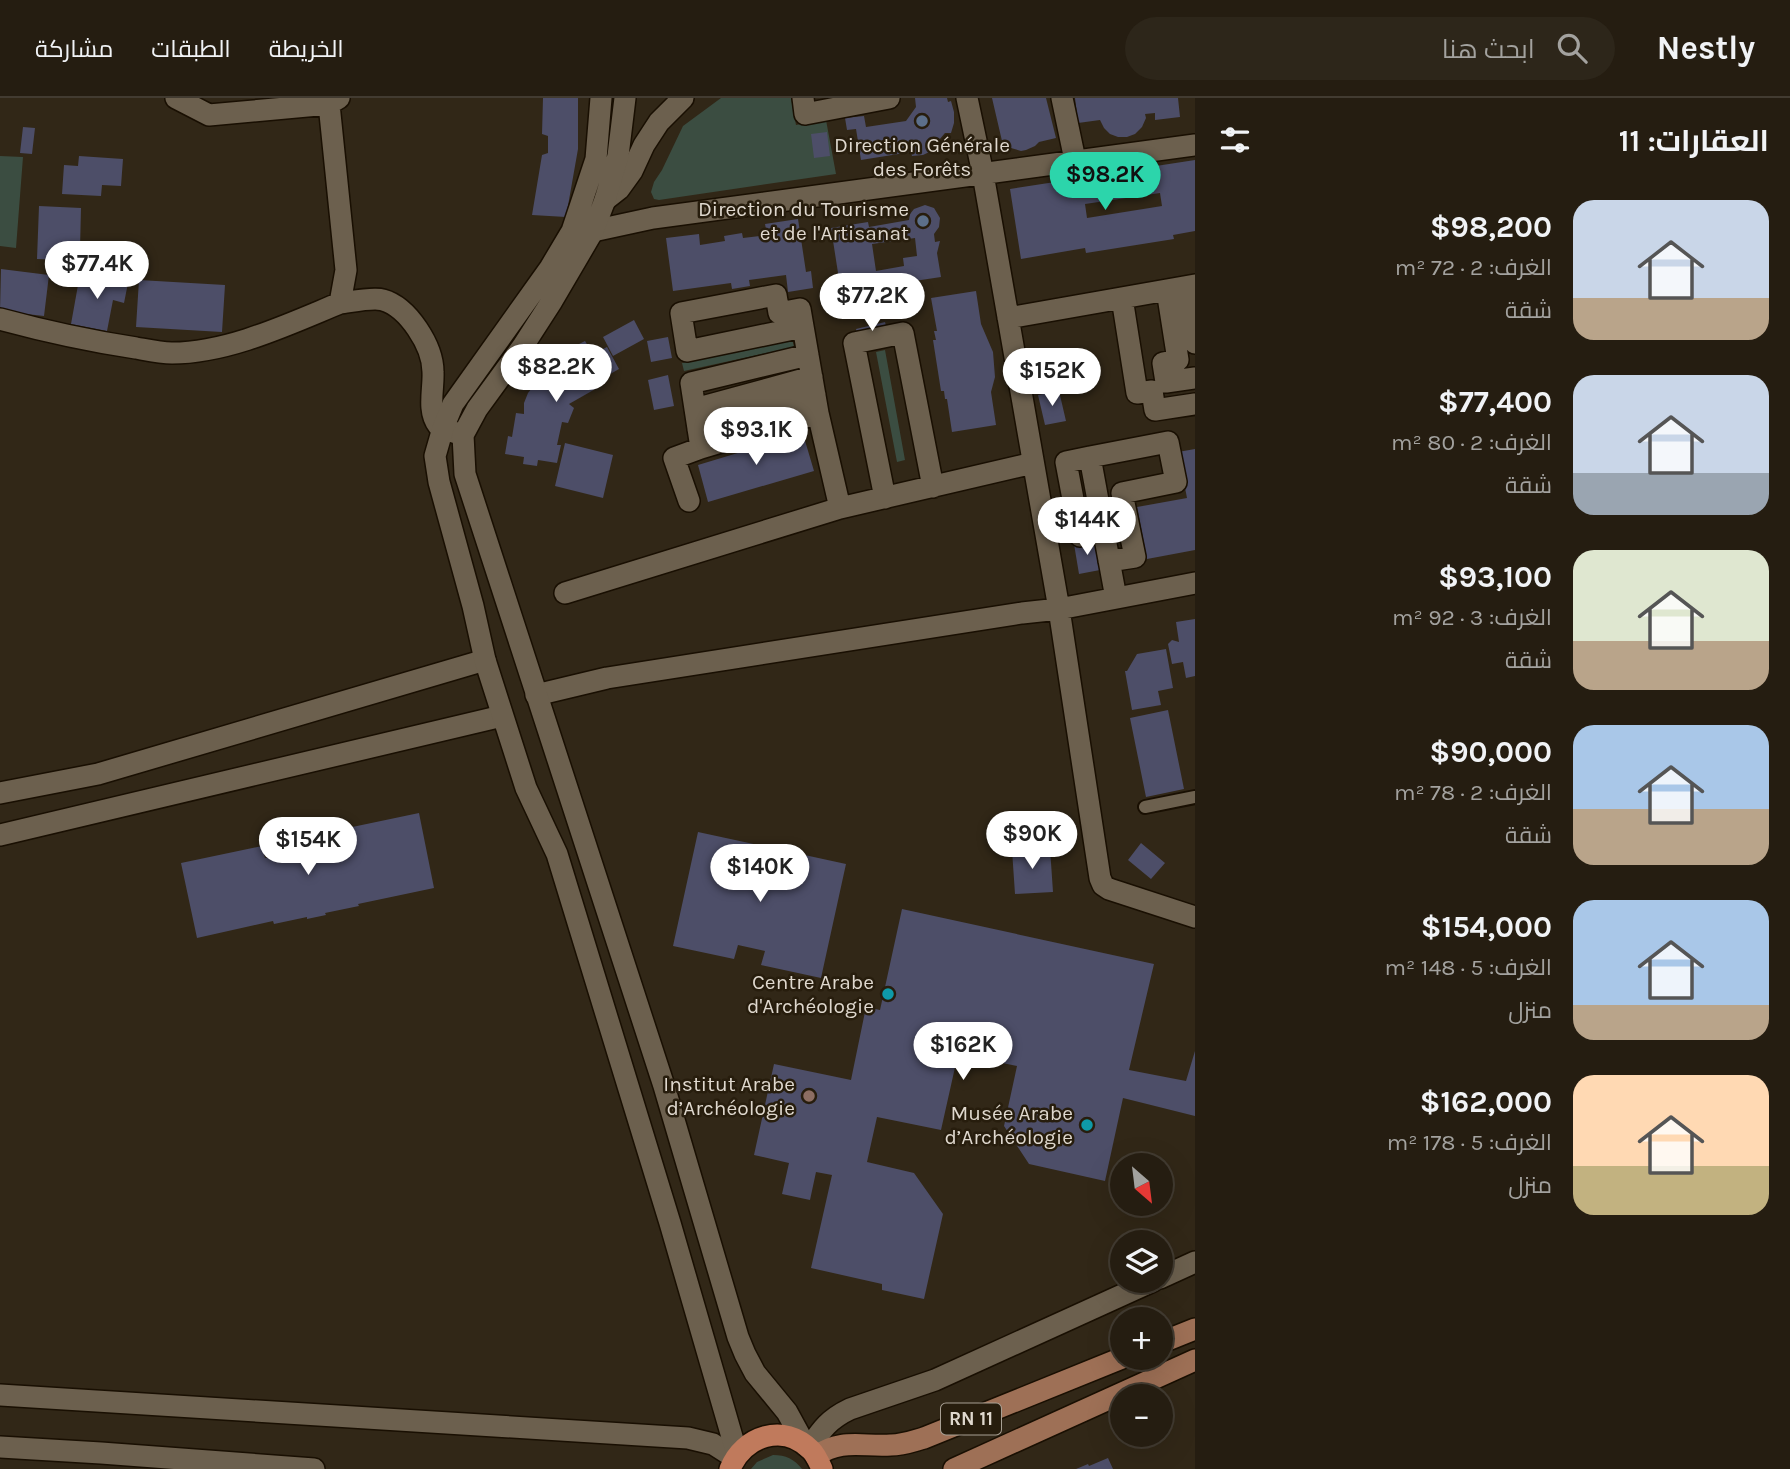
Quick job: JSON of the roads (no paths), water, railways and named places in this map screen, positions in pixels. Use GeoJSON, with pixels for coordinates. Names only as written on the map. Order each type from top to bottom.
{"type":"FeatureCollection","features":[{"type":"Feature","properties":{"kind":"highway"},"geometry":{"type":"LineString","coordinates":[[734,1460],[748,1444],[762,1437],[777,1435],[792,1437],[813,1454]]}},
{"type":"Feature","properties":{"kind":"main road"},"geometry":{"type":"LineString","coordinates":[[1173,1338],[1195,1329]]}},
{"type":"Feature","properties":{"kind":"main road","name":"RN 11"},"geometry":{"type":"LineString","coordinates":[[954,1469],[1195,1360]]}},
{"type":"Feature","properties":{"kind":"main road","name":"RN 11"},"geometry":{"type":"LineString","coordinates":[[813,1454],[839,1444],[894,1445],[924,1438],[1110,1363]]}},
{"type":"Feature","properties":{"kind":"street"},"geometry":{"type":"LineString","coordinates":[[176,98],[209,115],[334,101],[346,270],[340,303]]}},
{"type":"Feature","properties":{"kind":"street"},"geometry":{"type":"LineString","coordinates":[[601,98],[596,159],[572,231],[550,268],[453,404],[435,456],[439,482],[485,660],[526,788],[557,854],[670,1223],[734,1460]]}},
{"type":"Feature","properties":{"kind":"street"},"geometry":{"type":"LineString","coordinates":[[625,98],[618,156],[593,231],[552,301],[477,409],[463,435],[465,474],[664,1086],[744,1354],[755,1373],[787,1412],[813,1454]]}},
{"type":"Feature","properties":{"kind":"street"},"geometry":{"type":"LineString","coordinates":[[803,98],[805,114],[889,98]]}},
{"type":"Feature","properties":{"kind":"street"},"geometry":{"type":"LineString","coordinates":[[967,98],[983,174],[1059,609],[1100,878],[1103,885],[1118,893],[1195,917]]}},
{"type":"Feature","properties":{"kind":"street"},"geometry":{"type":"LineString","coordinates":[[1062,98],[1075,160]]}},
{"type":"Feature","properties":{"kind":"street"},"geometry":{"type":"LineString","coordinates":[[605,200],[632,171],[659,122],[679,99]]}},
{"type":"Feature","properties":{"kind":"street"},"geometry":{"type":"LineString","coordinates":[[593,231],[653,218],[1195,145]]}},
{"type":"Feature","properties":{"kind":"street"},"geometry":{"type":"LineString","coordinates":[[1008,317],[1183,287]]}},
{"type":"Feature","properties":{"kind":"street"},"geometry":{"type":"LineString","coordinates":[[1183,287],[1195,343]]}},
{"type":"Feature","properties":{"kind":"street"},"geometry":{"type":"LineString","coordinates":[[1183,287],[1178,360],[1163,363],[1166,382],[1195,378]]}},
{"type":"Feature","properties":{"kind":"street"},"geometry":{"type":"LineString","coordinates":[[803,327],[687,351],[681,313],[776,295],[779,313],[800,309],[815,395],[840,508]]}},
{"type":"Feature","properties":{"kind":"street"},"geometry":{"type":"LineString","coordinates":[[1122,298],[1137,393],[1152,391],[1155,410],[1195,404]]}},
{"type":"Feature","properties":{"kind":"street"},"geometry":{"type":"LineString","coordinates":[[0,319],[80,338],[172,354],[237,343],[297,322],[340,303],[381,299],[400,309],[424,340],[433,368],[432,409],[435,419],[443,428],[463,435]]}},
{"type":"Feature","properties":{"kind":"street"},"geometry":{"type":"LineString","coordinates":[[885,498],[854,343],[903,333],[933,486]]}},
{"type":"Feature","properties":{"kind":"street"},"geometry":{"type":"LineString","coordinates":[[698,429],[691,383],[808,355]]}},
{"type":"Feature","properties":{"kind":"street"},"geometry":{"type":"LineString","coordinates":[[689,501],[674,458],[698,429],[815,395]]}},
{"type":"Feature","properties":{"kind":"street"},"geometry":{"type":"LineString","coordinates":[[1109,561],[1135,557],[1122,493],[1176,482],[1168,442],[1090,457],[1109,561],[1116,598]]}},
{"type":"Feature","properties":{"kind":"street"},"geometry":{"type":"LineString","coordinates":[[565,593],[840,508],[1033,463]]}},
{"type":"Feature","properties":{"kind":"street"},"geometry":{"type":"LineString","coordinates":[[536,695],[607,678],[1059,609],[1195,583]]}},
{"type":"Feature","properties":{"kind":"street"},"geometry":{"type":"LineString","coordinates":[[0,793],[98,774],[485,660]]}},
{"type":"Feature","properties":{"kind":"street"},"geometry":{"type":"LineString","coordinates":[[0,835],[502,716]]}},
{"type":"Feature","properties":{"kind":"street"},"geometry":{"type":"LineString","coordinates":[[1173,1272],[1195,1262]]}},
{"type":"Feature","properties":{"kind":"street"},"geometry":{"type":"LineString","coordinates":[[813,1454],[827,1423],[850,1409],[935,1380],[1127,1293]]}},
{"type":"Feature","properties":{"kind":"street"},"geometry":{"type":"LineString","coordinates":[[0,1395],[688,1438],[713,1444],[734,1460]]}},
{"type":"Feature","properties":{"kind":"street"},"geometry":{"type":"LineString","coordinates":[[0,1447],[314,1469]]}},
{"type":"Feature","properties":{"kind":"lane"},"geometry":{"type":"LineString","coordinates":[[1145,807],[1195,797]]}},
{"type":"Feature","properties":{"kind":"place","name":"Direction Générale des Forêts"},"geometry":{"type":"Point","coordinates":[922,121]}},
{"type":"Feature","properties":{"kind":"place","name":"Direction du Tourisme et de l'Artisanat"},"geometry":{"type":"Point","coordinates":[923,221]}},
{"type":"Feature","properties":{"kind":"place","name":"Centre Arabe d'Archéologie"},"geometry":{"type":"Point","coordinates":[888,994]}},
{"type":"Feature","properties":{"kind":"place","name":"Institut Arabe d’Archéologie"},"geometry":{"type":"Point","coordinates":[809,1096]}},
{"type":"Feature","properties":{"kind":"place","name":"Musée Arabe d’Archéologie"},"geometry":{"type":"Point","coordinates":[1087,1125]}}]}
